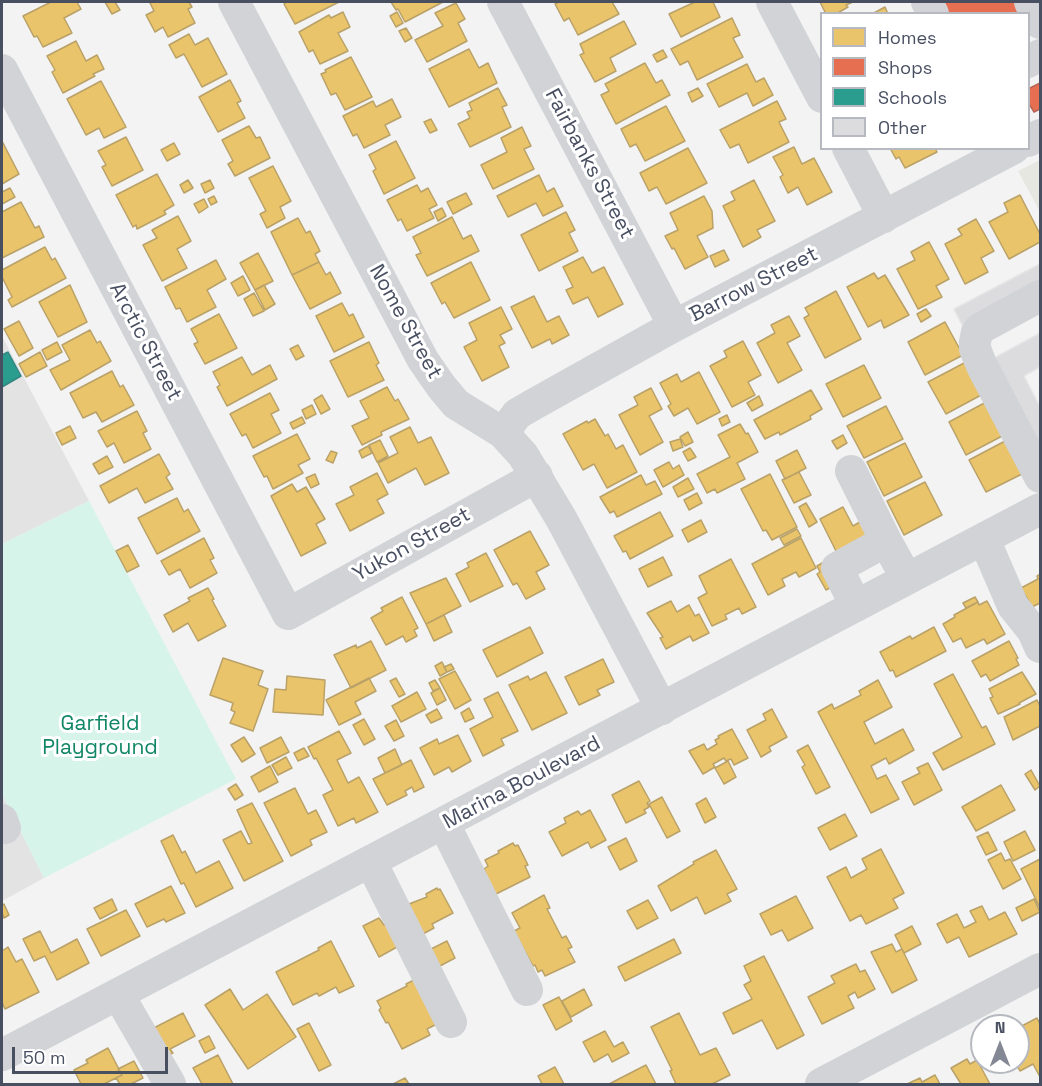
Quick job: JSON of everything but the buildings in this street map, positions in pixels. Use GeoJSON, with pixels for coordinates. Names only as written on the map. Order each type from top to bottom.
{"type":"FeatureCollection","features":[{"type":"Feature","properties":{"kind":"street","name":"Nome Street"},"geometry":{"type":"LineString","coordinates":[[234,2],[423,360],[456,404],[503,433],[523,455],[537,476],[662,709]]}},
{"type":"Feature","properties":{"kind":"street","name":"Fairbanks Street"},"geometry":{"type":"LineString","coordinates":[[503,2],[674,326]]}},
{"type":"Feature","properties":{"kind":"street"},"geometry":{"type":"LineString","coordinates":[[772,2],[820,93]]}},
{"type":"Feature","properties":{"kind":"street"},"geometry":{"type":"LineString","coordinates":[[1030,2],[1041,23]]}},
{"type":"Feature","properties":{"kind":"street","name":"Arctic Street"},"geometry":{"type":"LineString","coordinates":[[2,70],[288,614]]}},
{"type":"Feature","properties":{"kind":"street"},"geometry":{"type":"LineString","coordinates":[[849,150],[884,218]]}},
{"type":"Feature","properties":{"kind":"street","name":"Barrow Street"},"geometry":{"type":"LineString","coordinates":[[503,433],[517,414],[674,326],[1010,150]]}},
{"type":"Feature","properties":{"kind":"street"},"geometry":{"type":"LineString","coordinates":[[1041,296],[981,328],[977,332],[975,342],[975,349],[982,366],[1041,477]]}},
{"type":"Feature","properties":{"kind":"street"},"geometry":{"type":"LineString","coordinates":[[851,471],[908,579]]}},
{"type":"Feature","properties":{"kind":"street","name":"Yukon Street"},"geometry":{"type":"LineString","coordinates":[[288,614],[537,476]]}},
{"type":"Feature","properties":{"kind":"street","name":"Marina Boulevard"},"geometry":{"type":"LineString","coordinates":[[2,1055],[1041,509]]}},
{"type":"Feature","properties":{"kind":"street"},"geometry":{"type":"LineString","coordinates":[[984,539],[1013,606],[1033,631],[1041,647]]}},
{"type":"Feature","properties":{"kind":"street"},"geometry":{"type":"LineString","coordinates":[[856,606],[837,568],[886,541]]}},
{"type":"Feature","properties":{"kind":"street"},"geometry":{"type":"LineString","coordinates":[[444,824],[527,990]]}},
{"type":"Feature","properties":{"kind":"street"},"geometry":{"type":"LineString","coordinates":[[371,862],[451,1022]]}},
{"type":"Feature","properties":{"kind":"street"},"geometry":{"type":"LineString","coordinates":[[821,1084],[1041,969]]}},
{"type":"Feature","properties":{"kind":"street"},"geometry":{"type":"LineString","coordinates":[[118,994],[170,1084]]}},
{"type":"Feature","properties":{"kind":"shaded area"},"geometry":{"type":"Polygon","coordinates":[[[1040,160],[1040,212],[1018,171],[1040,160]]]}},
{"type":"Feature","properties":{"kind":"shaded area"},"geometry":{"type":"Polygon","coordinates":[[[2,336],[89,501],[2,544],[2,336]]]}},
{"type":"Feature","properties":{"kind":"shaded area"},"geometry":{"type":"Polygon","coordinates":[[[2,794],[44,878],[2,901],[2,794]]]}},
{"type":"Feature","properties":{"kind":"green space","name":"Garfield Playground"},"geometry":{"type":"Polygon","coordinates":[[[89,501],[236,779],[44,878],[2,794],[2,544],[89,501]]]}}]}
